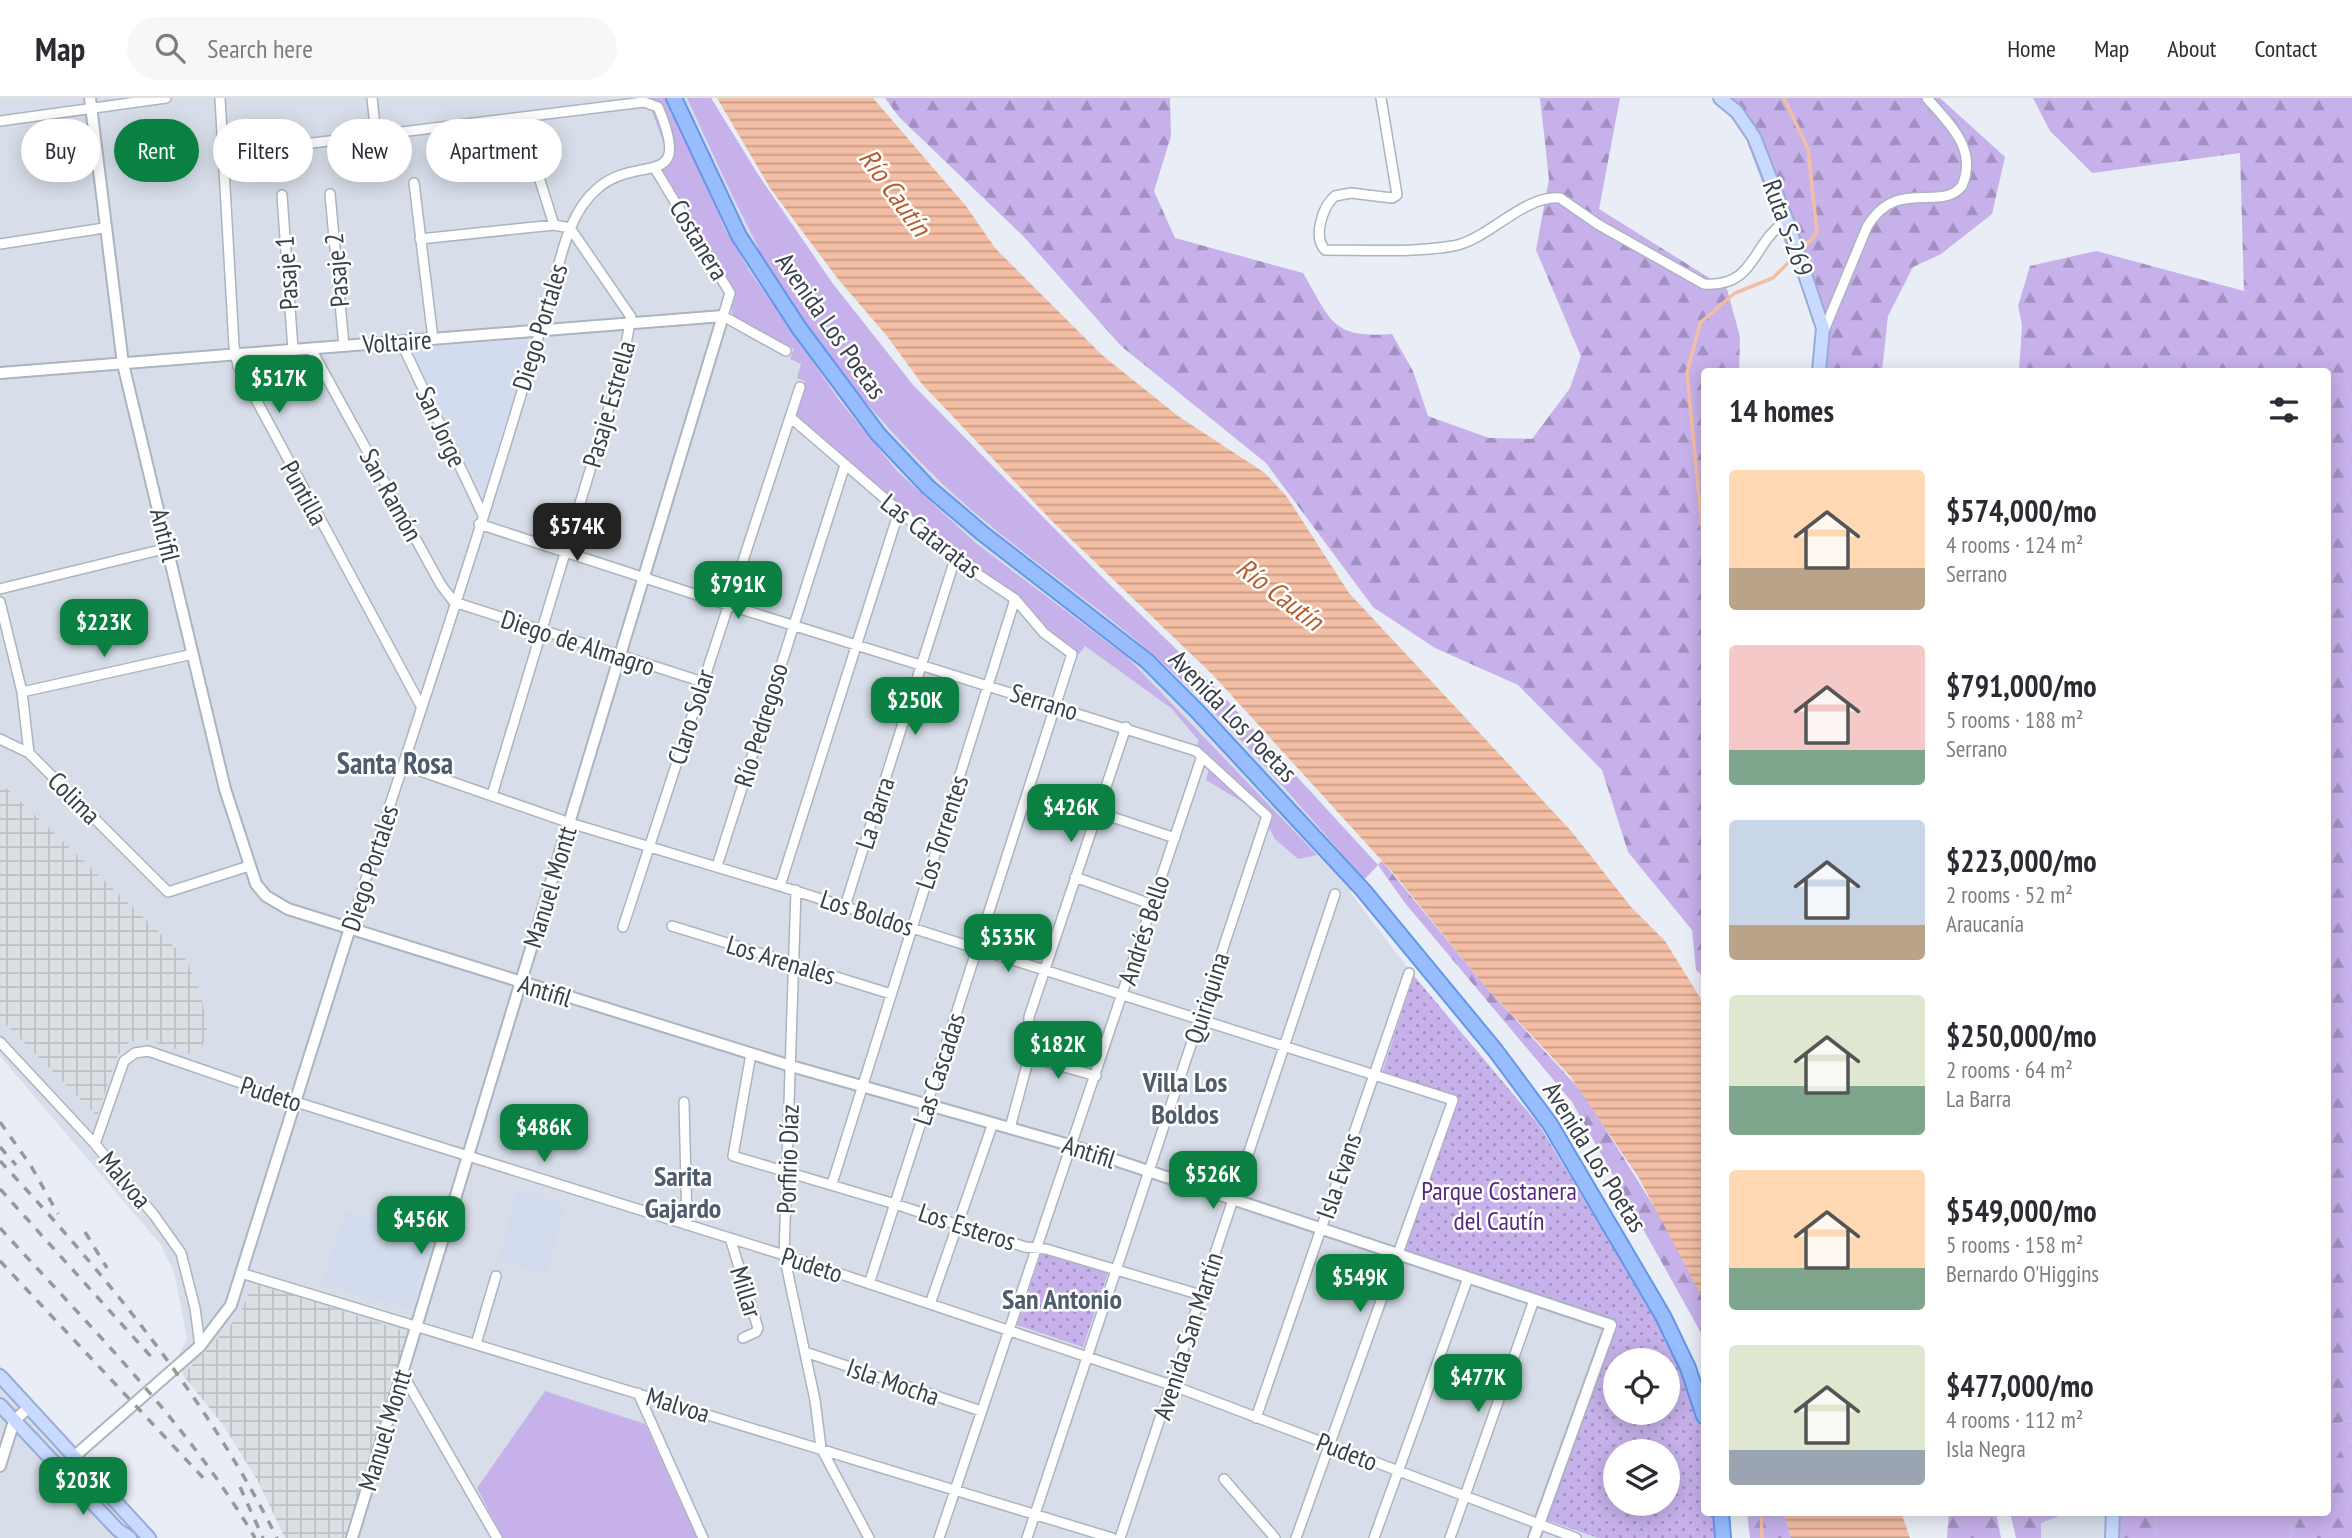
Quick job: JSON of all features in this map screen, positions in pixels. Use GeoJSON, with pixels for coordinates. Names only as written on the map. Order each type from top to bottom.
{"type":"FeatureCollection","features":[{"type":"Feature","properties":{"kind":"main road","name":"Avenida Los Poetas"},"geometry":{"type":"LineString","coordinates":[[674,98],[738,236],[799,328],[878,434],[928,487],[982,533],[1147,661],[1198,712],[1363,890],[1495,1050],[1549,1124],[1663,1316],[1688,1368],[1701,1407]]}},
{"type":"Feature","properties":{"kind":"main road","name":"Ruta S-269"},"geometry":{"type":"LineString","coordinates":[[1720,98],[1743,119],[1754,137],[1788,224],[1823,333],[1819,368]]}},
{"type":"Feature","properties":{"kind":"main road"},"geometry":{"type":"LineString","coordinates":[[0,1376],[149,1538]]}},
{"type":"Feature","properties":{"kind":"main road"},"geometry":{"type":"LineString","coordinates":[[0,1405],[130,1538]]}},
{"type":"Feature","properties":{"kind":"main road"},"geometry":{"type":"LineString","coordinates":[[1721,1516],[1723,1538]]}},
{"type":"Feature","properties":{"kind":"main road"},"geometry":{"type":"LineString","coordinates":[[2112,1538],[2113,1516]]}},
{"type":"Feature","properties":{"kind":"street"},"geometry":{"type":"LineString","coordinates":[[0,121],[90,103],[166,98]]}},
{"type":"Feature","properties":{"kind":"street","name":"Puntilla"},"geometry":{"type":"LineString","coordinates":[[220,98],[221,119]]}},
{"type":"Feature","properties":{"kind":"street"},"geometry":{"type":"LineString","coordinates":[[372,98],[374,119]]}},
{"type":"Feature","properties":{"kind":"street"},"geometry":{"type":"LineString","coordinates":[[1381,98],[1397,195],[1392,198],[1351,193],[1335,196],[1318,233],[1319,243],[1325,250],[1424,250],[1456,246],[1534,204],[1560,198],[1599,225],[1704,284],[1719,285],[1731,281],[1747,270],[1776,227],[1788,224]]}},
{"type":"Feature","properties":{"kind":"street"},"geometry":{"type":"LineString","coordinates":[[1823,333],[1867,227],[1876,214],[1890,203],[1907,197],[1950,195],[1964,181],[1965,154],[1960,136],[1927,98]]}},
{"type":"Feature","properties":{"kind":"street"},"geometry":{"type":"LineString","coordinates":[[412,131],[644,102],[658,107],[671,145],[666,162],[654,167]]}},
{"type":"Feature","properties":{"kind":"street","name":"Antifil"},"geometry":{"type":"LineString","coordinates":[[90,103],[123,364],[225,789],[249,866],[257,884],[272,901],[520,984],[791,1066],[1073,1146],[1611,1325],[1539,1525]]}},
{"type":"Feature","properties":{"kind":"street","name":"Diego Portales"},"geometry":{"type":"LineString","coordinates":[[60,1469],[200,1346],[231,1305],[244,1274],[570,228],[598,188],[624,175],[654,167]]}},
{"type":"Feature","properties":{"kind":"street","name":"Costanera"},"geometry":{"type":"LineString","coordinates":[[654,167],[730,293],[723,316]]}},
{"type":"Feature","properties":{"kind":"street","name":"Puntilla"},"geometry":{"type":"LineString","coordinates":[[225,182],[236,355],[241,374],[421,706]]}},
{"type":"Feature","properties":{"kind":"street","name":"Diego Portales"},"geometry":{"type":"LineString","coordinates":[[540,182],[554,225]]}},
{"type":"Feature","properties":{"kind":"street"},"geometry":{"type":"LineString","coordinates":[[414,183],[433,339]]}},
{"type":"Feature","properties":{"kind":"street","name":"Pasaje 2"},"geometry":{"type":"LineString","coordinates":[[330,194],[344,346]]}},
{"type":"Feature","properties":{"kind":"street","name":"Pasaje 1"},"geometry":{"type":"LineString","coordinates":[[282,195],[293,350]]}},
{"type":"Feature","properties":{"kind":"street"},"geometry":{"type":"LineString","coordinates":[[420,239],[554,225],[570,228]]}},
{"type":"Feature","properties":{"kind":"street"},"geometry":{"type":"LineString","coordinates":[[0,244],[104,228]]}},
{"type":"Feature","properties":{"kind":"street","name":"Pasaje Estrella"},"geometry":{"type":"LineString","coordinates":[[492,795],[632,324],[627,308],[570,228]]}},
{"type":"Feature","properties":{"kind":"street"},"geometry":{"type":"LineString","coordinates":[[723,316],[786,351]]}},
{"type":"Feature","properties":{"kind":"street","name":"Voltaire"},"geometry":{"type":"LineString","coordinates":[[0,373],[723,316]]}},
{"type":"Feature","properties":{"kind":"street","name":"Manuel Montt"},"geometry":{"type":"LineString","coordinates":[[352,1538],[723,316]]}},
{"type":"Feature","properties":{"kind":"street","name":"San Jorge"},"geometry":{"type":"LineString","coordinates":[[401,342],[482,513]]}},
{"type":"Feature","properties":{"kind":"street","name":"San Ramón"},"geometry":{"type":"LineString","coordinates":[[311,349],[441,586],[454,602]]}},
{"type":"Feature","properties":{"kind":"street","name":"Claro Solar"},"geometry":{"type":"LineString","coordinates":[[623,927],[800,387]]}},
{"type":"Feature","properties":{"kind":"street","name":"Las Cataratas"},"geometry":{"type":"LineString","coordinates":[[790,417],[955,559],[1015,599],[1044,633],[1072,654]]}},
{"type":"Feature","properties":{"kind":"street","name":"Río Pedregoso"},"geometry":{"type":"LineString","coordinates":[[717,866],[845,465]]}},
{"type":"Feature","properties":{"kind":"street"},"geometry":{"type":"LineString","coordinates":[[780,886],[899,511]]}},
{"type":"Feature","properties":{"kind":"street","name":"Serrano"},"geometry":{"type":"LineString","coordinates":[[479,524],[1196,751],[1201,759],[1267,816]]}},
{"type":"Feature","properties":{"kind":"street"},"geometry":{"type":"LineString","coordinates":[[0,589],[169,548]]}},
{"type":"Feature","properties":{"kind":"street","name":"La Barra"},"geometry":{"type":"LineString","coordinates":[[845,906],[955,559]]}},
{"type":"Feature","properties":{"kind":"street","name":"Los Torrentes"},"geometry":{"type":"LineString","coordinates":[[832,1184],[1015,599]]}},
{"type":"Feature","properties":{"kind":"street","name":"Colima"},"geometry":{"type":"LineString","coordinates":[[0,602],[22,692],[30,753],[168,892],[249,866]]}},
{"type":"Feature","properties":{"kind":"street","name":"Diego de Almagro"},"geometry":{"type":"LineString","coordinates":[[454,602],[540,632],[703,682]]}},
{"type":"Feature","properties":{"kind":"street"},"geometry":{"type":"LineString","coordinates":[[22,692],[193,654]]}},
{"type":"Feature","properties":{"kind":"street","name":"Las Cascadas"},"geometry":{"type":"LineString","coordinates":[[869,1284],[1072,654]]}},
{"type":"Feature","properties":{"kind":"street"},"geometry":{"type":"LineString","coordinates":[[1010,1128],[1029,1057],[1029,1017],[1126,727]]}},
{"type":"Feature","properties":{"kind":"street"},"geometry":{"type":"LineString","coordinates":[[0,739],[30,753]]}},
{"type":"Feature","properties":{"kind":"street","name":"Andrés Bello"},"geometry":{"type":"LineString","coordinates":[[939,1538],[1201,759]]}},
{"type":"Feature","properties":{"kind":"street","name":"Los Boldos"},"geometry":{"type":"LineString","coordinates":[[403,765],[570,823],[796,890],[1452,1100],[1397,1254]]}},
{"type":"Feature","properties":{"kind":"street"},"geometry":{"type":"LineString","coordinates":[[1097,812],[1175,838]]}},
{"type":"Feature","properties":{"kind":"street","name":"Quiriquina"},"geometry":{"type":"LineString","coordinates":[[1027,1538],[1267,816]]}},
{"type":"Feature","properties":{"kind":"street"},"geometry":{"type":"LineString","coordinates":[[1075,877],[1153,905]]}},
{"type":"Feature","properties":{"kind":"street","name":"Porfirio Díaz"},"geometry":{"type":"LineString","coordinates":[[796,890],[783,1255],[805,1352],[821,1448],[869,1538]]}},
{"type":"Feature","properties":{"kind":"street","name":"Avenida San Martín"},"geometry":{"type":"LineString","coordinates":[[1120,1538],[1335,894]]}},
{"type":"Feature","properties":{"kind":"street","name":"Los Arenales"},"geometry":{"type":"LineString","coordinates":[[672,926],[891,994]]}},
{"type":"Feature","properties":{"kind":"street","name":"Isla Evans"},"geometry":{"type":"LineString","coordinates":[[1256,1418],[1409,974]]}},
{"type":"Feature","properties":{"kind":"street","name":"Malvoa"},"geometry":{"type":"LineString","coordinates":[[0,1042],[95,1143],[155,1215],[181,1253],[200,1346]]}},
{"type":"Feature","properties":{"kind":"street","name":"Pudeto"},"geometry":{"type":"LineString","coordinates":[[95,1143],[124,1061],[130,1055],[142,1051],[783,1255],[1171,1385],[1576,1538]]}},
{"type":"Feature","properties":{"kind":"street","name":"Los Esteros"},"geometry":{"type":"LineString","coordinates":[[751,1054],[733,1156],[832,1184],[1025,1247],[1116,1269],[1201,1295]]}},
{"type":"Feature","properties":{"kind":"street"},"geometry":{"type":"LineString","coordinates":[[1029,1057],[1096,1076]]}},
{"type":"Feature","properties":{"kind":"street"},"geometry":{"type":"LineString","coordinates":[[684,1102],[687,1225]]}},
{"type":"Feature","properties":{"kind":"street"},"geometry":{"type":"LineString","coordinates":[[930,1304],[993,1123]]}},
{"type":"Feature","properties":{"kind":"street","name":"Millar"},"geometry":{"type":"LineString","coordinates":[[730,1238],[758,1328],[757,1332],[743,1338]]}},
{"type":"Feature","properties":{"kind":"street"},"geometry":{"type":"LineString","coordinates":[[1296,1538],[1397,1254]]}},
{"type":"Feature","properties":{"kind":"street","name":"Malvoa"},"geometry":{"type":"LineString","coordinates":[[244,1274],[955,1488],[1112,1538]]}},
{"type":"Feature","properties":{"kind":"street"},"geometry":{"type":"LineString","coordinates":[[476,1344],[496,1276]]}},
{"type":"Feature","properties":{"kind":"street"},"geometry":{"type":"LineString","coordinates":[[1374,1538],[1468,1278]]}},
{"type":"Feature","properties":{"kind":"street"},"geometry":{"type":"LineString","coordinates":[[1450,1538],[1534,1300]]}},
{"type":"Feature","properties":{"kind":"street","name":"Isla Mocha"},"geometry":{"type":"LineString","coordinates":[[805,1352],[981,1411]]}},
{"type":"Feature","properties":{"kind":"street"},"geometry":{"type":"LineString","coordinates":[[402,1373],[497,1538]]}},
{"type":"Feature","properties":{"kind":"street"},"geometry":{"type":"LineString","coordinates":[[638,1393],[703,1538]]}},
{"type":"Feature","properties":{"kind":"street"},"geometry":{"type":"LineString","coordinates":[[0,1466],[14,1422],[29,1407]]}},
{"type":"Feature","properties":{"kind":"street"},"geometry":{"type":"LineString","coordinates":[[1224,1479],[1275,1538]]}},
{"type":"Feature","properties":{"kind":"street"},"geometry":{"type":"LineString","coordinates":[[1534,1538],[1539,1525]]}},
{"type":"Feature","properties":{"kind":"shaded area"},"geometry":{"type":"Polygon","coordinates":[[[0,98],[711,98],[759,176],[833,284],[913,385],[1106,581],[1211,683],[1378,865],[1350,892],[1414,976],[1539,1125],[1650,1310],[1660,1319],[1673,1348],[1603,1348],[1603,1425],[1680,1425],[1680,1363],[1701,1424],[1701,1516],[1706,1516],[1720,1538],[285,1538],[259,1483],[224,1426],[183,1375],[178,1357],[187,1338],[174,1272],[161,1245],[0,1056],[0,98]]]}},
{"type":"Feature","properties":{"kind":"shaded area"},"geometry":{"type":"Polygon","coordinates":[[[532,340],[483,495],[408,349],[532,340]]]}},
{"type":"Feature","properties":{"kind":"shaded area"},"geometry":{"type":"Polygon","coordinates":[[[0,782],[184,956],[200,990],[207,1028],[200,1057],[148,1040],[129,1042],[118,1055],[97,1116],[0,1018],[0,782]]]}},
{"type":"Feature","properties":{"kind":"shaded area"},"geometry":{"type":"Polygon","coordinates":[[[518,1190],[566,1206],[546,1273],[497,1261],[518,1190]]]}},
{"type":"Feature","properties":{"kind":"shaded area"},"geometry":{"type":"Polygon","coordinates":[[[345,1211],[433,1237],[411,1310],[323,1284],[345,1211]]]}},
{"type":"Feature","properties":{"kind":"shaded area"},"geometry":{"type":"Polygon","coordinates":[[[253,1282],[410,1333],[347,1538],[285,1538],[259,1483],[224,1426],[183,1375],[240,1315],[253,1282]]]}},
{"type":"Feature","properties":{"kind":"shaded area"},"geometry":{"type":"Polygon","coordinates":[[[0,1365],[75,1446],[159,1538],[0,1538],[0,1365]]]}},
{"type":"Feature","properties":{"kind":"shaded area"},"geometry":{"type":"Polygon","coordinates":[[[2027,1516],[2109,1516],[2107,1538],[2033,1538],[2027,1516]]]}},
{"type":"Feature","properties":{"kind":"green space"},"geometry":{"type":"Polygon","coordinates":[[[651,98],[667,98],[726,231],[749,270],[839,400],[898,472],[977,544],[1127,657],[1317,855],[1298,859],[1275,839],[1261,813],[1206,780],[1209,769],[1207,756],[1196,746],[1199,741],[1171,708],[1085,646],[1079,654],[846,462],[794,413],[805,381],[797,378],[801,364],[790,359],[794,349],[733,316],[731,306],[734,290],[657,165],[670,160],[650,106],[651,98]]]}},
{"type":"Feature","properties":{"kind":"green space"},"geometry":{"type":"Polygon","coordinates":[[[687,98],[711,98],[759,176],[833,284],[913,385],[1106,581],[1211,683],[1378,865],[1364,880],[1251,751],[1178,677],[1130,635],[981,518],[923,464],[867,404],[815,339],[767,271],[687,98]]]}},
{"type":"Feature","properties":{"kind":"green space"},"geometry":{"type":"Polygon","coordinates":[[[885,98],[1170,98],[1171,136],[1154,191],[1175,238],[1303,273],[1335,323],[1356,333],[1392,334],[1413,371],[1428,416],[1489,438],[1532,439],[1570,388],[1581,356],[1536,250],[1549,179],[1540,98],[1620,98],[1599,209],[1727,289],[1740,337],[1739,368],[1701,368],[1701,974],[1696,970],[1692,930],[1628,852],[1602,770],[1518,685],[1435,648],[1373,607],[1266,463],[1121,346],[1024,237],[899,117],[885,98]]]}},
{"type":"Feature","properties":{"kind":"green space"},"geometry":{"type":"Polygon","coordinates":[[[1714,98],[1940,98],[2005,157],[1992,214],[1941,254],[1913,267],[1888,316],[1882,368],[1813,368],[1818,331],[1739,120],[1714,98]]]}},
{"type":"Feature","properties":{"kind":"green space"},"geometry":{"type":"Polygon","coordinates":[[[2033,98],[2352,98],[2352,1420],[2331,1424],[2331,368],[2019,368],[2022,325],[2018,306],[2030,266],[2096,251],[2244,291],[2240,153],[2092,173],[2050,131],[2033,98]]]}},
{"type":"Feature","properties":{"kind":"green space"},"geometry":{"type":"Polygon","coordinates":[[[1382,861],[1484,985],[1583,1093],[1668,1229],[1701,1295],[1701,1333],[1572,1102],[1405,903],[1378,865],[1382,861]]]}},
{"type":"Feature","properties":{"kind":"green space","name":"Parque Costanera del Cautín"},"geometry":{"type":"Polygon","coordinates":[[[1414,976],[1539,1125],[1674,1348],[1608,1348],[1616,1325],[1404,1253],[1456,1098],[1381,1076],[1414,976]]]}},
{"type":"Feature","properties":{"kind":"green space"},"geometry":{"type":"Polygon","coordinates":[[[1042,1251],[1108,1273],[1083,1347],[1017,1325],[1042,1251]]]}},
{"type":"Feature","properties":{"kind":"green space","name":"Parque Costanera del Cautín"},"geometry":{"type":"Polygon","coordinates":[[[1680,1361],[1701,1422],[1701,1516],[1717,1516],[1720,1538],[1598,1538],[1547,1520],[1603,1362],[1603,1425],[1680,1425],[1680,1361]]]}},
{"type":"Feature","properties":{"kind":"green space"},"geometry":{"type":"Polygon","coordinates":[[[545,1391],[645,1424],[697,1538],[503,1538],[477,1488],[545,1391]]]}},
{"type":"Feature","properties":{"kind":"green space"},"geometry":{"type":"Polygon","coordinates":[[[2352,1420],[2352,1443],[2349,1439],[2331,1466],[2331,1424],[2352,1420]]]}},
{"type":"Feature","properties":{"kind":"green space"},"geometry":{"type":"Polygon","coordinates":[[[2348,1439],[2352,1443],[2352,1538],[2290,1538],[2300,1516],[2331,1516],[2331,1466],[2348,1439]]]}},
{"type":"Feature","properties":{"kind":"green space"},"geometry":{"type":"Polygon","coordinates":[[[1747,1516],[1785,1516],[1791,1538],[1750,1538],[1747,1516]]]}},
{"type":"Feature","properties":{"kind":"green space"},"geometry":{"type":"Polygon","coordinates":[[[1949,1516],[1997,1516],[2001,1538],[1947,1538],[1949,1516]]]}},
{"type":"Feature","properties":{"kind":"green space"},"geometry":{"type":"Polygon","coordinates":[[[2011,1516],[2059,1516],[2041,1523],[2041,1538],[2016,1538],[2011,1516]]]}},
{"type":"Feature","properties":{"kind":"green space"},"geometry":{"type":"Polygon","coordinates":[[[2118,1516],[2157,1516],[2155,1538],[2118,1538],[2118,1516]]]}},
{"type":"Feature","properties":{"kind":"green space"},"geometry":{"type":"Polygon","coordinates":[[[2157,1516],[2300,1516],[2290,1538],[2155,1538],[2157,1516]]]}},
{"type":"Feature","properties":{"kind":"water","name":"Río Cautín"},"geometry":{"type":"Polygon","coordinates":[[[717,98],[873,98],[966,206],[995,248],[1102,355],[1178,416],[1265,473],[1287,497],[1349,593],[1572,832],[1631,907],[1665,941],[1701,999],[1701,1295],[1639,1178],[1570,1076],[1484,985],[1395,875],[1213,675],[1051,520],[922,384],[770,188],[717,98]]]}},
{"type":"Feature","properties":{"kind":"water"},"geometry":{"type":"Polygon","coordinates":[[[1785,1516],[1902,1516],[1910,1538],[1791,1538],[1785,1516]]]}},
{"type":"Feature","properties":{"kind":"waterway"},"geometry":{"type":"LineString","coordinates":[[1784,98],[1808,149],[1817,233],[1800,251]]}},
{"type":"Feature","properties":{"kind":"waterway"},"geometry":{"type":"LineString","coordinates":[[1701,515],[1687,373],[1700,323],[1735,293],[1773,278],[1794,257]]}},
{"type":"Feature","properties":{"kind":"waterway"},"geometry":{"type":"LineString","coordinates":[[1761,1516],[1762,1538]]}},
{"type":"Feature","properties":{"kind":"railway"},"geometry":{"type":"LineString","coordinates":[[0,1122],[31,1166],[58,1214]]}},
{"type":"Feature","properties":{"kind":"railway"},"geometry":{"type":"LineString","coordinates":[[0,1147],[16,1165]]}},
{"type":"Feature","properties":{"kind":"railway"},"geometry":{"type":"LineString","coordinates":[[0,1161],[116,1293],[187,1387],[249,1486],[277,1538]]}},
{"type":"Feature","properties":{"kind":"railway"},"geometry":{"type":"LineString","coordinates":[[0,1189],[154,1360]]}},
{"type":"Feature","properties":{"kind":"railway"},"geometry":{"type":"LineString","coordinates":[[0,1228],[168,1415],[228,1495],[255,1538]]}},
{"type":"Feature","properties":{"kind":"railway"},"geometry":{"type":"LineString","coordinates":[[85,1232],[107,1268]]}},
{"type":"Feature","properties":{"kind":"railway"},"geometry":{"type":"LineString","coordinates":[[0,1261],[208,1483]]}},
{"type":"Feature","properties":{"kind":"railway"},"geometry":{"type":"LineString","coordinates":[[240,1487],[263,1538]]}},
{"type":"Feature","properties":{"kind":"district","name":"Santa Rosa"},"geometry":{"type":"Point","coordinates":[395,764]}},
{"type":"Feature","properties":{"kind":"district","name":"Villa Los Boldos"},"geometry":{"type":"Point","coordinates":[1185,1098]}},
{"type":"Feature","properties":{"kind":"district","name":"Sarita Gajardo"},"geometry":{"type":"Point","coordinates":[683,1192]}},
{"type":"Feature","properties":{"kind":"district","name":"San Antonio"},"geometry":{"type":"Point","coordinates":[1062,1299]}}]}
